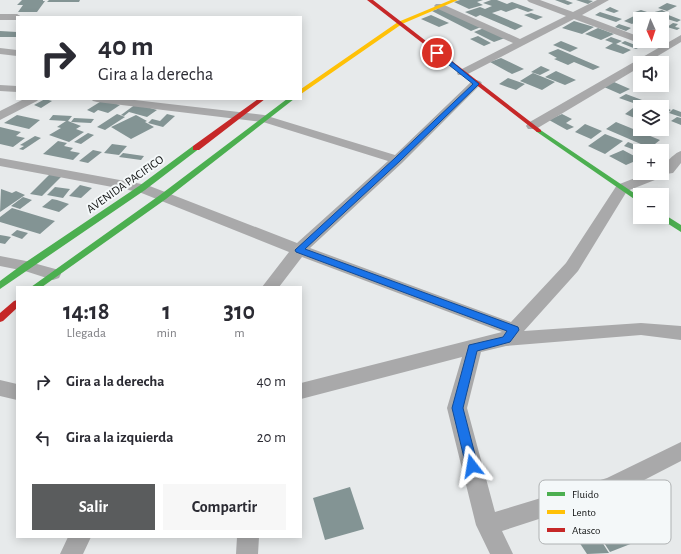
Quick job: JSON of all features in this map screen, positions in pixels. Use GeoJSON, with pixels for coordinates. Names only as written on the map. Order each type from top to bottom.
{"type":"FeatureCollection","features":[{"type":"Feature","properties":{"kind":"main road"},"geometry":{"type":"LineString","coordinates":[[370,0],[476,84],[532,126],[633,195]]}},
{"type":"Feature","properties":{"kind":"main road"},"geometry":{"type":"LineString","coordinates":[[302,91],[400,23],[455,0]]}},
{"type":"Feature","properties":{"kind":"main road","name":"AVENIDA PACIFICO"},"geometry":{"type":"LineString","coordinates":[[0,286],[26,266],[142,188],[261,100]]}},
{"type":"Feature","properties":{"kind":"main road"},"geometry":{"type":"LineString","coordinates":[[37,286],[163,197],[290,100]]}},
{"type":"Feature","properties":{"kind":"main road"},"geometry":{"type":"LineString","coordinates":[[669,221],[681,229]]}},
{"type":"Feature","properties":{"kind":"main road"},"geometry":{"type":"LineString","coordinates":[[0,318],[16,304]]}},
{"type":"Feature","properties":{"kind":"street"},"geometry":{"type":"LineString","coordinates":[[532,0],[574,14],[633,37]]}},
{"type":"Feature","properties":{"kind":"street"},"geometry":{"type":"LineString","coordinates":[[462,73],[574,14],[604,0]]}},
{"type":"Feature","properties":{"kind":"street"},"geometry":{"type":"LineString","coordinates":[[439,6],[521,43]]}},
{"type":"Feature","properties":{"kind":"street"},"geometry":{"type":"LineString","coordinates":[[0,17],[16,17]]}},
{"type":"Feature","properties":{"kind":"street"},"geometry":{"type":"LineString","coordinates":[[532,126],[681,38]]}},
{"type":"Feature","properties":{"kind":"street"},"geometry":{"type":"LineString","coordinates":[[663,49],[681,51]]}},
{"type":"Feature","properties":{"kind":"street"},"geometry":{"type":"LineString","coordinates":[[0,51],[16,53]]}},
{"type":"Feature","properties":{"kind":"street"},"geometry":{"type":"LineString","coordinates":[[271,286],[299,250],[398,160],[476,84]]}},
{"type":"Feature","properties":{"kind":"street"},"geometry":{"type":"LineString","coordinates":[[0,88],[16,89]]}},
{"type":"Feature","properties":{"kind":"street"},"geometry":{"type":"LineString","coordinates":[[0,116],[31,100]]}},
{"type":"Feature","properties":{"kind":"street"},"geometry":{"type":"LineString","coordinates":[[106,100],[264,119],[398,160]]}},
{"type":"Feature","properties":{"kind":"street"},"geometry":{"type":"LineString","coordinates":[[669,171],[681,155]]}},
{"type":"Feature","properties":{"kind":"street"},"geometry":{"type":"LineString","coordinates":[[0,162],[142,188],[510,335]]}},
{"type":"Feature","properties":{"kind":"street"},"geometry":{"type":"LineString","coordinates":[[510,335],[572,268],[622,188],[645,180]]}},
{"type":"Feature","properties":{"kind":"street"},"geometry":{"type":"LineString","coordinates":[[0,262],[26,266],[53,274]]}},
{"type":"Feature","properties":{"kind":"street"},"geometry":{"type":"LineString","coordinates":[[302,391],[473,348],[510,335],[641,329],[681,333]]}},
{"type":"Feature","properties":{"kind":"street"},"geometry":{"type":"LineString","coordinates":[[473,348],[457,408],[487,525],[502,554]]}},
{"type":"Feature","properties":{"kind":"street"},"geometry":{"type":"LineString","coordinates":[[0,388],[16,392]]}},
{"type":"Feature","properties":{"kind":"street"},"geometry":{"type":"LineString","coordinates":[[624,480],[681,450]]}},
{"type":"Feature","properties":{"kind":"street"},"geometry":{"type":"LineString","coordinates":[[487,525],[539,509]]}},
{"type":"Feature","properties":{"kind":"street"},"geometry":{"type":"LineString","coordinates":[[71,554],[79,538]]}},
{"type":"Feature","properties":{"kind":"street"},"geometry":{"type":"LineString","coordinates":[[247,554],[248,538]]}},
{"type":"Feature","properties":{"kind":"building"},"geometry":{"type":"Polygon","coordinates":[[[22,0],[45,1],[37,12],[18,12],[23,5],[17,5],[22,0]]]}},
{"type":"Feature","properties":{"kind":"building"},"geometry":{"type":"Polygon","coordinates":[[[49,0],[80,0],[79,2],[47,2],[49,0]]]}},
{"type":"Feature","properties":{"kind":"building"},"geometry":{"type":"Polygon","coordinates":[[[460,0],[483,0],[477,2],[483,5],[469,9],[454,2],[460,0]]]}},
{"type":"Feature","properties":{"kind":"building"},"geometry":{"type":"Polygon","coordinates":[[[491,0],[497,0],[507,4],[512,2],[534,10],[528,12],[517,8],[506,12],[501,10],[492,13],[523,26],[515,30],[480,15],[476,17],[465,12],[480,7],[485,9],[492,6],[483,3],[491,0]]]}},
{"type":"Feature","properties":{"kind":"building"},"geometry":{"type":"Polygon","coordinates":[[[555,0],[565,0],[573,3],[568,5],[555,0]]]}},
{"type":"Feature","properties":{"kind":"building"},"geometry":{"type":"Polygon","coordinates":[[[576,0],[588,0],[593,1],[588,4],[576,0]]]}},
{"type":"Feature","properties":{"kind":"building"},"geometry":{"type":"Polygon","coordinates":[[[667,3],[677,6],[667,11],[658,8],[667,3]]]}},
{"type":"Feature","properties":{"kind":"building"},"geometry":{"type":"Polygon","coordinates":[[[610,7],[619,11],[614,13],[605,10],[610,7]]]}},
{"type":"Feature","properties":{"kind":"building"},"geometry":{"type":"Polygon","coordinates":[[[440,8],[481,27],[471,31],[432,11],[440,8]]]}},
{"type":"Feature","properties":{"kind":"building"},"geometry":{"type":"Polygon","coordinates":[[[641,10],[647,12],[635,12],[641,10]]]}},
{"type":"Feature","properties":{"kind":"building"},"geometry":{"type":"Polygon","coordinates":[[[662,10],[666,12],[655,12],[662,10]]]}},
{"type":"Feature","properties":{"kind":"building"},"geometry":{"type":"Polygon","coordinates":[[[600,12],[622,19],[616,22],[595,15],[600,12]]]}},
{"type":"Feature","properties":{"kind":"building"},"geometry":{"type":"Polygon","coordinates":[[[531,13],[543,17],[536,20],[524,15],[531,13]]]}},
{"type":"Feature","properties":{"kind":"building"},"geometry":{"type":"Polygon","coordinates":[[[431,15],[449,23],[439,27],[421,19],[431,15]]]}},
{"type":"Feature","properties":{"kind":"building"},"geometry":{"type":"Polygon","coordinates":[[[669,15],[681,20],[677,22],[669,20],[669,15]]]}},
{"type":"Feature","properties":{"kind":"building"},"geometry":{"type":"Polygon","coordinates":[[[633,16],[632,24],[624,21],[633,16]]]}},
{"type":"Feature","properties":{"kind":"building"},"geometry":{"type":"Polygon","coordinates":[[[574,21],[594,27],[582,34],[562,28],[574,21]]]}},
{"type":"Feature","properties":{"kind":"building"},"geometry":{"type":"Polygon","coordinates":[[[673,23],[678,24],[675,27],[680,28],[677,30],[669,28],[669,26],[673,23]]]}},
{"type":"Feature","properties":{"kind":"building"},"geometry":{"type":"Polygon","coordinates":[[[619,24],[631,28],[626,31],[615,27],[619,24]]]}},
{"type":"Feature","properties":{"kind":"building"},"geometry":{"type":"Polygon","coordinates":[[[484,28],[505,38],[494,42],[474,32],[484,28]]]}},
{"type":"Feature","properties":{"kind":"building"},"geometry":{"type":"Polygon","coordinates":[[[598,28],[614,34],[601,40],[585,34],[598,28]]]}},
{"type":"Feature","properties":{"kind":"building"},"geometry":{"type":"Polygon","coordinates":[[[0,31],[16,32],[16,37],[0,37],[0,31]]]}},
{"type":"Feature","properties":{"kind":"building"},"geometry":{"type":"Polygon","coordinates":[[[478,36],[491,43],[484,46],[470,39],[478,36]]]}},
{"type":"Feature","properties":{"kind":"building"},"geometry":{"type":"Polygon","coordinates":[[[611,37],[622,41],[616,44],[631,50],[623,54],[605,48],[613,43],[605,40],[611,37]]]}},
{"type":"Feature","properties":{"kind":"building"},"geometry":{"type":"Polygon","coordinates":[[[561,41],[578,48],[570,52],[553,45],[561,41]]]}},
{"type":"Feature","properties":{"kind":"building"},"geometry":{"type":"Polygon","coordinates":[[[625,41],[633,44],[633,48],[621,43],[625,41]]]}},
{"type":"Feature","properties":{"kind":"building"},"geometry":{"type":"Polygon","coordinates":[[[558,49],[600,67],[593,70],[574,62],[568,65],[554,59],[557,58],[548,53],[558,49]]]}},
{"type":"Feature","properties":{"kind":"building"},"geometry":{"type":"Polygon","coordinates":[[[501,58],[524,69],[512,74],[490,62],[501,58]]]}},
{"type":"Feature","properties":{"kind":"building"},"geometry":{"type":"Polygon","coordinates":[[[541,66],[550,70],[540,75],[531,72],[541,66]]]}},
{"type":"Feature","properties":{"kind":"building"},"geometry":{"type":"Polygon","coordinates":[[[556,71],[576,80],[565,85],[545,77],[556,71]]]}},
{"type":"Feature","properties":{"kind":"building"},"geometry":{"type":"Polygon","coordinates":[[[533,73],[555,82],[542,90],[520,81],[533,73]]]}},
{"type":"Feature","properties":{"kind":"building"},"geometry":{"type":"Polygon","coordinates":[[[508,78],[525,84],[516,90],[499,84],[508,78]]]}},
{"type":"Feature","properties":{"kind":"building"},"geometry":{"type":"Polygon","coordinates":[[[614,82],[630,89],[620,94],[604,87],[614,82]]]}},
{"type":"Feature","properties":{"kind":"building"},"geometry":{"type":"Polygon","coordinates":[[[626,94],[642,100],[633,100],[633,103],[619,98],[626,94]]]}},
{"type":"Feature","properties":{"kind":"building"},"geometry":{"type":"Polygon","coordinates":[[[43,100],[52,101],[41,108],[34,105],[43,100]]]}},
{"type":"Feature","properties":{"kind":"building"},"geometry":{"type":"Polygon","coordinates":[[[103,100],[120,105],[108,113],[98,110],[94,113],[87,110],[103,100]]]}},
{"type":"Feature","properties":{"kind":"building"},"geometry":{"type":"Polygon","coordinates":[[[136,104],[157,110],[147,117],[129,112],[124,116],[121,115],[136,104]]]}},
{"type":"Feature","properties":{"kind":"building"},"geometry":{"type":"Polygon","coordinates":[[[633,108],[633,117],[625,114],[633,108]]]}},
{"type":"Feature","properties":{"kind":"building"},"geometry":{"type":"Polygon","coordinates":[[[673,109],[681,112],[681,117],[669,113],[673,109]]]}},
{"type":"Feature","properties":{"kind":"building"},"geometry":{"type":"Polygon","coordinates":[[[117,114],[125,117],[105,130],[97,127],[117,114]]]}},
{"type":"Feature","properties":{"kind":"building"},"geometry":{"type":"Polygon","coordinates":[[[167,114],[175,116],[163,127],[148,123],[152,119],[160,121],[167,114]]]}},
{"type":"Feature","properties":{"kind":"building"},"geometry":{"type":"Polygon","coordinates":[[[562,114],[572,119],[566,123],[574,127],[567,130],[549,120],[562,114]]]}},
{"type":"Feature","properties":{"kind":"building"},"geometry":{"type":"Polygon","coordinates":[[[17,115],[40,120],[29,129],[4,123],[17,115]]]}},
{"type":"Feature","properties":{"kind":"building"},"geometry":{"type":"Polygon","coordinates":[[[53,115],[72,116],[68,121],[81,126],[76,129],[84,132],[69,142],[49,135],[61,128],[57,127],[66,121],[49,120],[53,115]]]}},
{"type":"Feature","properties":{"kind":"building"},"geometry":{"type":"Polygon","coordinates":[[[136,115],[154,127],[131,139],[111,127],[136,115]]]}},
{"type":"Feature","properties":{"kind":"building"},"geometry":{"type":"Polygon","coordinates":[[[677,117],[681,118],[681,125],[671,121],[677,117]]]}},
{"type":"Feature","properties":{"kind":"building"},"geometry":{"type":"Polygon","coordinates":[[[74,118],[94,119],[91,123],[71,122],[74,118]]]}},
{"type":"Feature","properties":{"kind":"building"},"geometry":{"type":"Polygon","coordinates":[[[616,122],[633,129],[633,136],[650,136],[660,140],[655,144],[641,144],[606,129],[616,122]]]}},
{"type":"Feature","properties":{"kind":"building"},"geometry":{"type":"Polygon","coordinates":[[[585,124],[602,131],[591,139],[575,132],[585,124]]]}},
{"type":"Feature","properties":{"kind":"building"},"geometry":{"type":"Polygon","coordinates":[[[0,127],[21,132],[16,136],[25,138],[13,147],[0,144],[0,127]]]}},
{"type":"Feature","properties":{"kind":"building"},"geometry":{"type":"Polygon","coordinates":[[[88,133],[94,135],[81,144],[74,142],[88,133]]]}},
{"type":"Feature","properties":{"kind":"building"},"geometry":{"type":"Polygon","coordinates":[[[605,134],[623,141],[605,154],[588,146],[605,134]]]}},
{"type":"Feature","properties":{"kind":"building"},"geometry":{"type":"Polygon","coordinates":[[[35,136],[41,138],[23,150],[19,149],[24,146],[20,145],[35,136]]]}},
{"type":"Feature","properties":{"kind":"building"},"geometry":{"type":"Polygon","coordinates":[[[58,141],[67,143],[64,146],[73,148],[70,151],[80,153],[73,160],[43,154],[58,141]]]}},
{"type":"Feature","properties":{"kind":"building"},"geometry":{"type":"Polygon","coordinates":[[[628,142],[633,144],[633,149],[624,146],[628,142]]]}},
{"type":"Feature","properties":{"kind":"building"},"geometry":{"type":"Polygon","coordinates":[[[112,144],[127,146],[119,155],[104,153],[112,144]]]}},
{"type":"Feature","properties":{"kind":"building"},"geometry":{"type":"Polygon","coordinates":[[[93,150],[102,152],[88,163],[79,161],[93,150]]]}},
{"type":"Feature","properties":{"kind":"building"},"geometry":{"type":"Polygon","coordinates":[[[623,150],[633,155],[633,162],[626,165],[609,156],[623,150]]]}},
{"type":"Feature","properties":{"kind":"building"},"geometry":{"type":"Polygon","coordinates":[[[123,153],[144,156],[141,160],[119,157],[123,153]]]}},
{"type":"Feature","properties":{"kind":"building"},"geometry":{"type":"Polygon","coordinates":[[[50,174],[62,176],[42,196],[30,194],[50,174]]]}},
{"type":"Feature","properties":{"kind":"building"},"geometry":{"type":"Polygon","coordinates":[[[80,185],[92,188],[81,198],[69,196],[80,185]]]}},
{"type":"Feature","properties":{"kind":"building"},"geometry":{"type":"Polygon","coordinates":[[[55,187],[70,189],[63,198],[47,195],[55,187]]]}},
{"type":"Feature","properties":{"kind":"building"},"geometry":{"type":"Polygon","coordinates":[[[1,189],[12,193],[16,191],[25,195],[0,212],[1,189]]]}},
{"type":"Feature","properties":{"kind":"building"},"geometry":{"type":"Polygon","coordinates":[[[23,197],[32,200],[20,209],[11,206],[23,197]]]}},
{"type":"Feature","properties":{"kind":"building"},"geometry":{"type":"Polygon","coordinates":[[[52,199],[69,204],[59,212],[42,207],[52,199]]]}},
{"type":"Feature","properties":{"kind":"building"},"geometry":{"type":"Polygon","coordinates":[[[12,208],[55,221],[40,234],[0,222],[0,217],[12,208]]]}},
{"type":"Feature","properties":{"kind":"building"},"geometry":{"type":"Polygon","coordinates":[[[17,230],[28,233],[22,239],[11,235],[17,230]]]}},
{"type":"Feature","properties":{"kind":"building"},"geometry":{"type":"Polygon","coordinates":[[[0,235],[11,237],[5,244],[0,243],[0,235]]]}},
{"type":"Feature","properties":{"kind":"building"},"geometry":{"type":"Polygon","coordinates":[[[350,487],[364,529],[325,540],[313,498],[350,487]]]}},
{"type":"Feature","properties":{"kind":"building"},"geometry":{"type":"Polygon","coordinates":[[[580,544],[603,544],[609,553],[587,554],[580,544]]]}},
{"type":"Feature","properties":{"kind":"building"},"geometry":{"type":"Polygon","coordinates":[[[605,544],[630,544],[610,552],[605,544]]]}},
{"type":"Feature","properties":{"kind":"traffic: fast"},"geometry":{"type":"LineString","coordinates":[[37,286],[163,197],[290,100]]}},
{"type":"Feature","properties":{"kind":"traffic: fast"},"geometry":{"type":"LineString","coordinates":[[539,131],[633,196]]}},
{"type":"Feature","properties":{"kind":"traffic: fast"},"geometry":{"type":"LineString","coordinates":[[0,286],[26,266],[142,188],[196,148]]}},
{"type":"Feature","properties":{"kind":"traffic: fast"},"geometry":{"type":"LineString","coordinates":[[669,221],[681,229]]}},
{"type":"Feature","properties":{"kind":"traffic: slow"},"geometry":{"type":"LineString","coordinates":[[302,91],[400,23],[455,0]]}},
{"type":"Feature","properties":{"kind":"traffic: jam"},"geometry":{"type":"LineString","coordinates":[[370,0],[539,131]]}},
{"type":"Feature","properties":{"kind":"traffic: jam"},"geometry":{"type":"LineString","coordinates":[[196,148],[261,100]]}},
{"type":"Feature","properties":{"kind":"traffic: jam"},"geometry":{"type":"LineString","coordinates":[[0,318],[16,304]]}},
{"type":"Feature","properties":{"kind":"route"},"geometry":{"type":"LineString","coordinates":[[437,53],[476,84],[398,160],[299,250],[514,330],[506,340],[473,348],[457,408],[472,466]]}}]}
